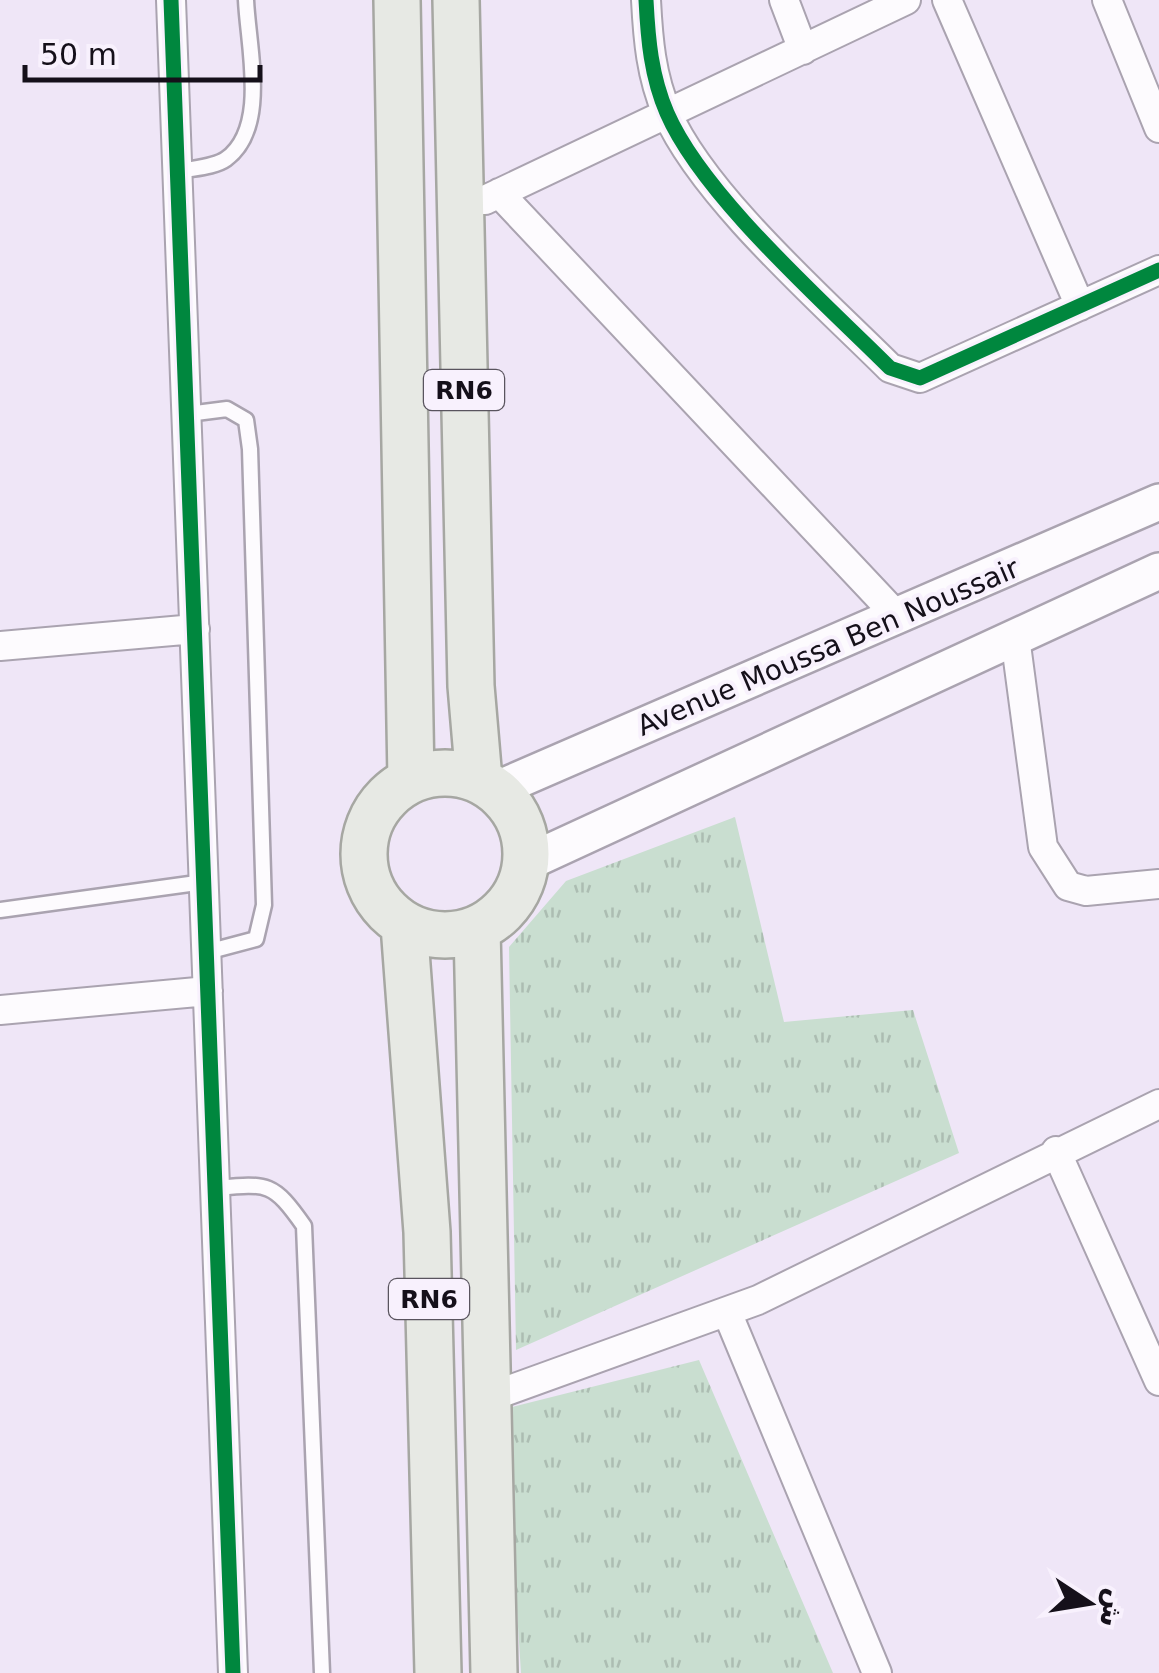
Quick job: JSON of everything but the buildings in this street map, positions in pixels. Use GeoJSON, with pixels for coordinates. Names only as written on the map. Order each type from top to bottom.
{"type":"FeatureCollection","features":[{"type":"Feature","properties":{"kind":"main road","name":"RN6"},"geometry":{"type":"LineString","coordinates":[[398,0],[411,780]]}},
{"type":"Feature","properties":{"kind":"main road","name":"RN6"},"geometry":{"type":"LineString","coordinates":[[456,0],[480,202],[471,686],[487,785],[519,823],[526,863]]}},
{"type":"Feature","properties":{"kind":"main road"},"geometry":{"type":"LineString","coordinates":[[487,785],[456,773],[411,780],[386,797],[370,822],[363,850],[367,880],[381,906],[404,926],[440,936],[477,929],[500,914],[518,890],[526,863]]}},
{"type":"Feature","properties":{"kind":"main road","name":"RN6"},"geometry":{"type":"LineString","coordinates":[[404,926],[428,1232],[438,1673]]}},
{"type":"Feature","properties":{"kind":"main road","name":"RN6"},"geometry":{"type":"LineString","coordinates":[[477,929],[494,1673]]}},
{"type":"Feature","properties":{"kind":"street"},"geometry":{"type":"LineString","coordinates":[[171,0],[233,1673]]}},
{"type":"Feature","properties":{"kind":"street"},"geometry":{"type":"LineString","coordinates":[[646,0],[648,54],[668,115],[712,182],[890,368],[920,378],[1159,270]]}},
{"type":"Feature","properties":{"kind":"street"},"geometry":{"type":"LineString","coordinates":[[784,0],[803,50]]}},
{"type":"Feature","properties":{"kind":"street"},"geometry":{"type":"LineString","coordinates":[[899,618],[480,202],[906,0]]}},
{"type":"Feature","properties":{"kind":"street"},"geometry":{"type":"LineString","coordinates":[[947,0],[1080,306]]}},
{"type":"Feature","properties":{"kind":"street"},"geometry":{"type":"LineString","coordinates":[[1106,0],[1159,128]]}},
{"type":"Feature","properties":{"kind":"street","name":"Avenue Moussa Ben Noussair"},"geometry":{"type":"LineString","coordinates":[[487,785],[899,618],[1159,502]]}},
{"type":"Feature","properties":{"kind":"street"},"geometry":{"type":"LineString","coordinates":[[526,863],[1159,571]]}},
{"type":"Feature","properties":{"kind":"street"},"geometry":{"type":"LineString","coordinates":[[0,646],[195,628]]}},
{"type":"Feature","properties":{"kind":"street"},"geometry":{"type":"LineString","coordinates":[[1015,637],[1043,847],[1068,886],[1086,891],[1159,884]]}},
{"type":"Feature","properties":{"kind":"street"},"geometry":{"type":"LineString","coordinates":[[0,1010],[208,990]]}},
{"type":"Feature","properties":{"kind":"street"},"geometry":{"type":"LineString","coordinates":[[487,1398],[728,1312],[1159,1104]]}},
{"type":"Feature","properties":{"kind":"street"},"geometry":{"type":"LineString","coordinates":[[1056,1151],[1159,1381]]}},
{"type":"Feature","properties":{"kind":"street"},"geometry":{"type":"LineString","coordinates":[[728,1312],[877,1673]]}},
{"type":"Feature","properties":{"kind":"lane"},"geometry":{"type":"LineString","coordinates":[[180,171],[223,162],[248,139],[251,113],[246,0]]}},
{"type":"Feature","properties":{"kind":"lane"},"geometry":{"type":"LineString","coordinates":[[188,414],[226,409],[246,420],[250,450],[264,905],[256,939],[207,952]]}},
{"type":"Feature","properties":{"kind":"lane"},"geometry":{"type":"LineString","coordinates":[[0,910],[204,882]]}},
{"type":"Feature","properties":{"kind":"lane"},"geometry":{"type":"LineString","coordinates":[[216,1188],[262,1184],[279,1191],[304,1226],[322,1673]]}},
{"type":"Feature","properties":{"kind":"green space"},"geometry":{"type":"Polygon","coordinates":[[[735,817],[784,1022],[913,1010],[959,1153],[516,1350],[509,947],[566,881],[735,817]]]}},
{"type":"Feature","properties":{"kind":"green space"},"geometry":{"type":"Polygon","coordinates":[[[699,1360],[833,1673],[521,1673],[504,1409],[699,1360]]]}},
{"type":"Feature","properties":{"kind":"cycle path"},"geometry":{"type":"LineString","coordinates":[[171,0],[233,1673]]}},
{"type":"Feature","properties":{"kind":"cycle path"},"geometry":{"type":"LineString","coordinates":[[646,0],[657,85],[684,145],[767,247],[890,368],[920,378],[1159,270]]}}]}
